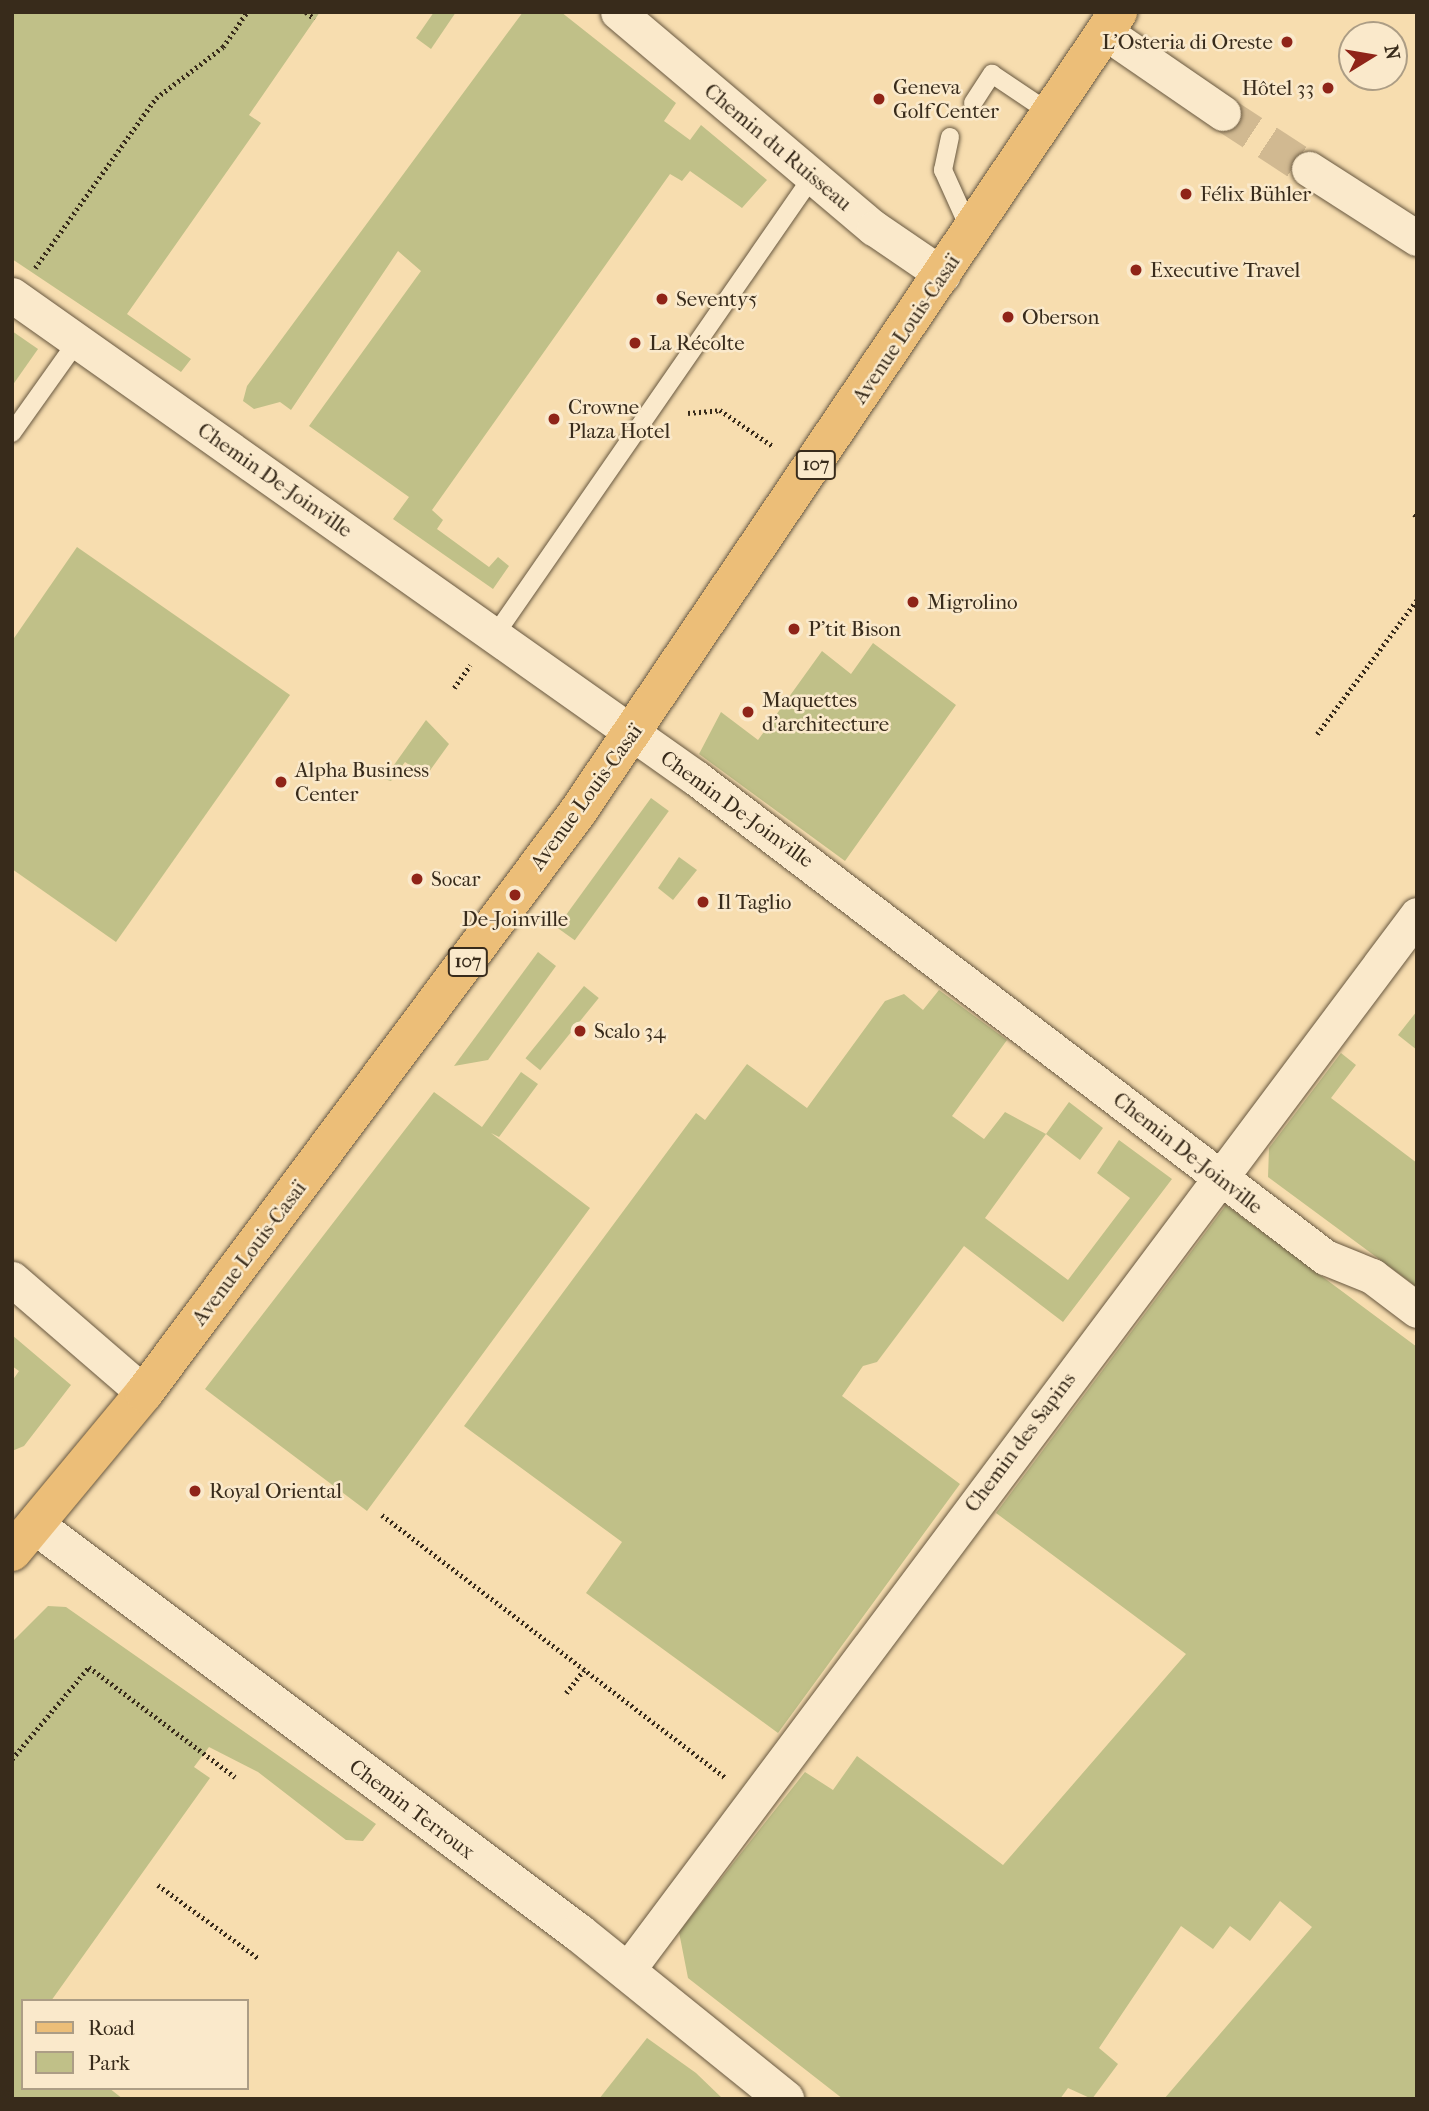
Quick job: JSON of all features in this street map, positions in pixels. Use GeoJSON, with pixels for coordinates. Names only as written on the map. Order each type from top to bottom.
{"type":"FeatureCollection","features":[{"type":"Feature","properties":{"kind":"main road","name":"Avenue Louis-Casaï"},"geometry":{"type":"LineString","coordinates":[[23,1539],[144,1393],[429,1016],[633,732],[1111,22]]}},
{"type":"Feature","properties":{"kind":"street","name":"Chemin du Ruisseau"},"geometry":{"type":"LineString","coordinates":[[635,18],[812,177],[943,275]]}},
{"type":"Feature","properties":{"kind":"street"},"geometry":{"type":"LineString","coordinates":[[1111,22],[1223,113]]}},
{"type":"Feature","properties":{"kind":"street"},"geometry":{"type":"LineString","coordinates":[[1309,169],[1417,238]]}},
{"type":"Feature","properties":{"kind":"street","name":"Chemin De-Joinville"},"geometry":{"type":"LineString","coordinates":[[20,287],[78,340],[487,644],[633,732],[1325,1257],[1372,1276],[1417,1310]]}},
{"type":"Feature","properties":{"kind":"street","name":"Chemin des Sapins"},"geometry":{"type":"LineString","coordinates":[[626,1972],[741,1791],[1219,1177],[1417,915]]}},
{"type":"Feature","properties":{"kind":"street"},"geometry":{"type":"LineString","coordinates":[[12,1279],[144,1393]]}},
{"type":"Feature","properties":{"kind":"street","name":"Chemin Terroux"},"geometry":{"type":"LineString","coordinates":[[23,1539],[626,1972],[785,2099]]}},
{"type":"Feature","properties":{"kind":"lane"},"geometry":{"type":"LineString","coordinates":[[972,103],[992,74],[1050,113]]}},
{"type":"Feature","properties":{"kind":"lane"},"geometry":{"type":"LineString","coordinates":[[950,137],[943,170],[971,232]]}},
{"type":"Feature","properties":{"kind":"lane"},"geometry":{"type":"LineString","coordinates":[[487,644],[812,177]]}},
{"type":"Feature","properties":{"kind":"lane"},"geometry":{"type":"LineString","coordinates":[[12,433],[78,340]]}},
{"type":"Feature","properties":{"kind":"path"},"geometry":{"type":"LineString","coordinates":[[20,287],[156,98],[223,47],[247,12]]}},
{"type":"Feature","properties":{"kind":"path"},"geometry":{"type":"LineString","coordinates":[[306,12],[315,19]]}},
{"type":"Feature","properties":{"kind":"path"},"geometry":{"type":"LineString","coordinates":[[688,413],[720,410],[774,447]]}},
{"type":"Feature","properties":{"kind":"path"},"geometry":{"type":"LineString","coordinates":[[1317,734],[1417,600]]}},
{"type":"Feature","properties":{"kind":"path"},"geometry":{"type":"LineString","coordinates":[[454,688],[487,644]]}},
{"type":"Feature","properties":{"kind":"path"},"geometry":{"type":"LineString","coordinates":[[382,1515],[741,1791]]}},
{"type":"Feature","properties":{"kind":"path"},"geometry":{"type":"LineString","coordinates":[[12,1759],[89,1667],[235,1777]]}},
{"type":"Feature","properties":{"kind":"path"},"geometry":{"type":"LineString","coordinates":[[566,1693],[584,1670]]}},
{"type":"Feature","properties":{"kind":"path"},"geometry":{"type":"LineString","coordinates":[[158,1885],[258,1958]]}},
{"type":"Feature","properties":{"kind":"green space"},"geometry":{"type":"Polygon","coordinates":[[[12,12],[320,12],[249,115],[261,123],[127,314],[191,359],[181,372],[12,259],[12,12]]]}},
{"type":"Feature","properties":{"kind":"green space"},"geometry":{"type":"Polygon","coordinates":[[[434,12],[456,12],[431,49],[416,38],[434,12]]]}},
{"type":"Feature","properties":{"kind":"green space"},"geometry":{"type":"Polygon","coordinates":[[[523,12],[561,12],[676,103],[664,121],[690,140],[701,125],[767,180],[742,208],[690,171],[682,181],[670,174],[432,510],[443,520],[437,529],[489,567],[498,557],[509,566],[493,589],[393,519],[409,497],[309,426],[421,271],[398,251],[291,410],[280,402],[254,409],[243,401],[247,386],[523,12]]]}},
{"type":"Feature","properties":{"kind":"green space"},"geometry":{"type":"Polygon","coordinates":[[[12,331],[38,349],[12,386],[12,331]]]}},
{"type":"Feature","properties":{"kind":"green space"},"geometry":{"type":"Polygon","coordinates":[[[77,547],[290,695],[116,942],[12,869],[12,641],[77,547]]]}},
{"type":"Feature","properties":{"kind":"green space"},"geometry":{"type":"Polygon","coordinates":[[[873,643],[956,705],[845,861],[699,754],[721,712],[758,740],[822,651],[851,674],[873,643]]]}},
{"type":"Feature","properties":{"kind":"green space"},"geometry":{"type":"Polygon","coordinates":[[[426,720],[449,744],[426,776],[405,762],[391,781],[384,779],[426,720]]]}},
{"type":"Feature","properties":{"kind":"green space"},"geometry":{"type":"Polygon","coordinates":[[[651,798],[669,811],[575,940],[557,927],[651,798]]]}},
{"type":"Feature","properties":{"kind":"green space"},"geometry":{"type":"Polygon","coordinates":[[[679,857],[697,870],[673,900],[658,888],[679,857]]]}},
{"type":"Feature","properties":{"kind":"green space"},"geometry":{"type":"Polygon","coordinates":[[[538,952],[556,966],[488,1060],[454,1066],[538,952]]]}},
{"type":"Feature","properties":{"kind":"green space"},"geometry":{"type":"Polygon","coordinates":[[[584,986],[599,998],[540,1070],[525,1058],[584,986]]]}},
{"type":"Feature","properties":{"kind":"green space"},"geometry":{"type":"Polygon","coordinates":[[[939,990],[1007,1040],[952,1116],[984,1139],[1005,1112],[1046,1134],[985,1218],[1068,1280],[1130,1198],[1097,1173],[1119,1140],[1172,1179],[1063,1322],[964,1246],[877,1362],[863,1366],[842,1396],[960,1484],[778,1733],[586,1593],[622,1542],[464,1426],[696,1113],[705,1120],[747,1064],[807,1108],[885,1001],[904,994],[923,1010],[939,990]]]}},
{"type":"Feature","properties":{"kind":"green space"},"geometry":{"type":"Polygon","coordinates":[[[1417,1011],[1417,1050],[1398,1035],[1417,1011]]]}},
{"type":"Feature","properties":{"kind":"green space"},"geometry":{"type":"Polygon","coordinates":[[[1341,1053],[1356,1065],[1331,1098],[1417,1163],[1417,1287],[1268,1177],[1269,1148],[1341,1053]]]}},
{"type":"Feature","properties":{"kind":"green space"},"geometry":{"type":"Polygon","coordinates":[[[521,1072],[538,1084],[499,1137],[491,1133],[590,1208],[367,1511],[205,1389],[434,1092],[482,1127],[521,1072]]]}},
{"type":"Feature","properties":{"kind":"green space"},"geometry":{"type":"Polygon","coordinates":[[[1069,1102],[1103,1128],[1080,1160],[1046,1134],[1069,1102]]]}},
{"type":"Feature","properties":{"kind":"green space"},"geometry":{"type":"Polygon","coordinates":[[[1226,1205],[1417,1347],[1417,2099],[1164,2099],[1312,1927],[1280,1901],[1250,1941],[1230,1926],[1213,1949],[1181,1926],[1099,2048],[1118,2064],[1092,2099],[1068,2088],[1060,2099],[843,2099],[688,1978],[679,1932],[805,1772],[833,1790],[857,1756],[1003,1865],[1186,1654],[996,1513],[1226,1205]]]}},
{"type":"Feature","properties":{"kind":"green space"},"geometry":{"type":"Polygon","coordinates":[[[12,1335],[71,1385],[24,1446],[12,1451],[12,1381],[19,1371],[12,1366],[12,1335]]]}},
{"type":"Feature","properties":{"kind":"green space"},"geometry":{"type":"Polygon","coordinates":[[[48,1606],[66,1607],[376,1824],[363,1841],[346,1840],[258,1772],[209,1747],[194,1767],[210,1778],[52,1999],[21,1999],[21,2090],[112,2090],[123,2099],[12,2099],[12,1642],[48,1606]]]}},
{"type":"Feature","properties":{"kind":"green space"},"geometry":{"type":"Polygon","coordinates":[[[647,2038],[696,2073],[723,2099],[599,2099],[647,2038]]]}},
{"type":"Feature","properties":{"kind":"tunnel"},"geometry":{"type":"LineString","coordinates":[[1223,113],[1309,169]]}},
{"type":"Feature","properties":{"kind":"place","name":"L'Osteria di Oreste"},"geometry":{"type":"Point","coordinates":[1287,42]}},
{"type":"Feature","properties":{"kind":"place","name":"Hôtel 33"},"geometry":{"type":"Point","coordinates":[1328,88]}},
{"type":"Feature","properties":{"kind":"place","name":"Geneva Golf Center"},"geometry":{"type":"Point","coordinates":[879,99]}},
{"type":"Feature","properties":{"kind":"place","name":"Félix Bühler"},"geometry":{"type":"Point","coordinates":[1186,194]}},
{"type":"Feature","properties":{"kind":"place","name":"Executive Travel"},"geometry":{"type":"Point","coordinates":[1136,270]}},
{"type":"Feature","properties":{"kind":"place","name":"Seventy5"},"geometry":{"type":"Point","coordinates":[662,299]}},
{"type":"Feature","properties":{"kind":"place","name":"Oberson"},"geometry":{"type":"Point","coordinates":[1008,317]}},
{"type":"Feature","properties":{"kind":"place","name":"La Récolte"},"geometry":{"type":"Point","coordinates":[635,343]}},
{"type":"Feature","properties":{"kind":"place","name":"Crowne Plaza Hotel"},"geometry":{"type":"Point","coordinates":[554,419]}},
{"type":"Feature","properties":{"kind":"place","name":"Migrolino"},"geometry":{"type":"Point","coordinates":[913,602]}},
{"type":"Feature","properties":{"kind":"place","name":"P'tit Bison"},"geometry":{"type":"Point","coordinates":[794,629]}},
{"type":"Feature","properties":{"kind":"place","name":"Maquettes d'architecture"},"geometry":{"type":"Point","coordinates":[748,712]}},
{"type":"Feature","properties":{"kind":"place","name":"Alpha Business Center"},"geometry":{"type":"Point","coordinates":[281,782]}},
{"type":"Feature","properties":{"kind":"place","name":"Socar"},"geometry":{"type":"Point","coordinates":[417,879]}},
{"type":"Feature","properties":{"kind":"place","name":"De-Joinville"},"geometry":{"type":"Point","coordinates":[515,895]}},
{"type":"Feature","properties":{"kind":"place","name":"Il Taglio"},"geometry":{"type":"Point","coordinates":[703,902]}},
{"type":"Feature","properties":{"kind":"place","name":"Scalo 34"},"geometry":{"type":"Point","coordinates":[580,1031]}},
{"type":"Feature","properties":{"kind":"place","name":"Royal Oriental"},"geometry":{"type":"Point","coordinates":[195,1491]}}]}
